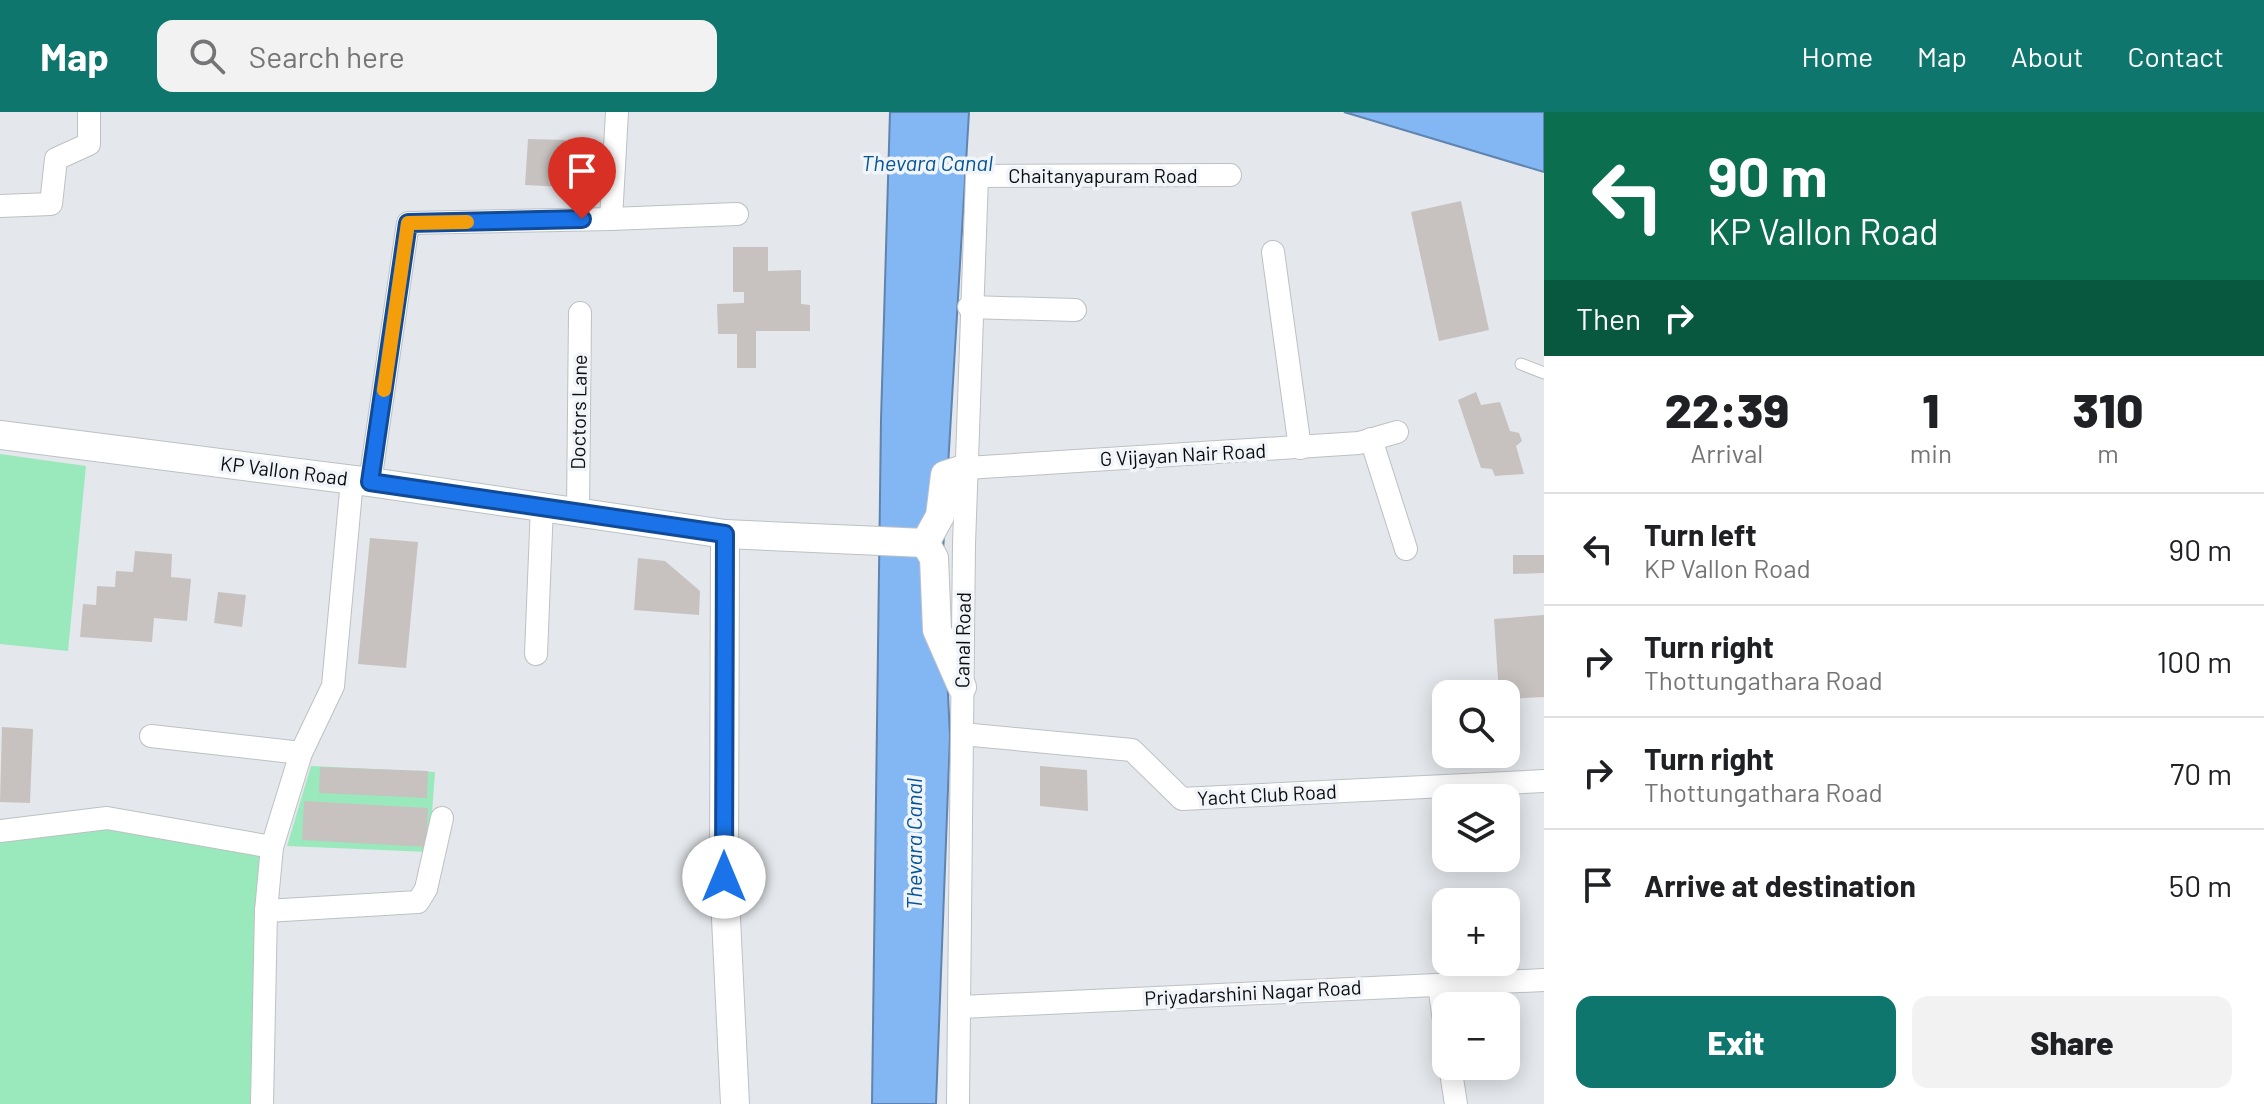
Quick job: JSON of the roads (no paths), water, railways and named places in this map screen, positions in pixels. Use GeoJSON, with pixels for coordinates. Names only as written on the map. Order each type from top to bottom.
{"type":"FeatureCollection","features":[{"type":"Feature","properties":{"kind":"street"},"geometry":{"type":"LineString","coordinates":[[0,206],[51,204],[56,159],[89,144],[89,112]]}},
{"type":"Feature","properties":{"kind":"street"},"geometry":{"type":"LineString","coordinates":[[611,219],[617,112]]}},
{"type":"Feature","properties":{"kind":"street","name":"Chaitanyapuram Road"},"geometry":{"type":"LineString","coordinates":[[977,176],[1230,175]]}},
{"type":"Feature","properties":{"kind":"street","name":"Canal Road"},"geometry":{"type":"LineString","coordinates":[[958,1104],[969,307],[977,176]]}},
{"type":"Feature","properties":{"kind":"street"},"geometry":{"type":"LineString","coordinates":[[262,1104],[266,911],[272,847],[301,753],[333,686],[361,481],[408,223],[737,214]]}},
{"type":"Feature","properties":{"kind":"street"},"geometry":{"type":"LineString","coordinates":[[1273,252],[1300,448]]}},
{"type":"Feature","properties":{"kind":"street"},"geometry":{"type":"LineString","coordinates":[[969,307],[1075,310]]}},
{"type":"Feature","properties":{"kind":"street","name":"Doctors Lane"},"geometry":{"type":"LineString","coordinates":[[578,512],[580,313]]}},
{"type":"Feature","properties":{"kind":"street","name":"G Vijayan Nair Road"},"geometry":{"type":"LineString","coordinates":[[967,468],[1300,448],[1371,439],[1397,432]]}},
{"type":"Feature","properties":{"kind":"street","name":"KP Vallon Road"},"geometry":{"type":"LineString","coordinates":[[0,435],[361,481],[725,534],[925,543]]}},
{"type":"Feature","properties":{"kind":"street"},"geometry":{"type":"LineString","coordinates":[[1371,439],[1406,549]]}},
{"type":"Feature","properties":{"kind":"street"},"geometry":{"type":"LineString","coordinates":[[962,687],[937,630],[934,558],[925,543],[940,516],[945,475],[967,468]]}},
{"type":"Feature","properties":{"kind":"street"},"geometry":{"type":"LineString","coordinates":[[536,654],[542,506]]}},
{"type":"Feature","properties":{"kind":"street"},"geometry":{"type":"LineString","coordinates":[[725,534],[724,877],[735,1104]]}},
{"type":"Feature","properties":{"kind":"street","name":"Yacht Club Road"},"geometry":{"type":"LineString","coordinates":[[962,734],[1132,750],[1182,799],[1544,781]]}},
{"type":"Feature","properties":{"kind":"street"},"geometry":{"type":"LineString","coordinates":[[151,736],[301,753]]}},
{"type":"Feature","properties":{"kind":"street"},"geometry":{"type":"LineString","coordinates":[[0,831],[107,818],[272,847]]}},
{"type":"Feature","properties":{"kind":"street"},"geometry":{"type":"LineString","coordinates":[[266,911],[418,902],[426,889],[442,818]]}},
{"type":"Feature","properties":{"kind":"street","name":"Priyadarshini Nagar Road"},"geometry":{"type":"LineString","coordinates":[[961,1007],[1544,980]]}},
{"type":"Feature","properties":{"kind":"street"},"geometry":{"type":"LineString","coordinates":[[1439,985],[1440,992]]}},
{"type":"Feature","properties":{"kind":"street"},"geometry":{"type":"LineString","coordinates":[[1452,1080],[1456,1104]]}},
{"type":"Feature","properties":{"kind":"lane"},"geometry":{"type":"LineString","coordinates":[[1521,364],[1544,373]]}},
{"type":"Feature","properties":{"kind":"water","name":"Thevara Canal"},"geometry":{"type":"Polygon","coordinates":[[[890,112],[969,112],[942,568],[950,736],[936,1104],[872,1104],[881,420],[890,112]]]}},
{"type":"Feature","properties":{"kind":"water"},"geometry":{"type":"Polygon","coordinates":[[[1344,112],[1544,112],[1544,172],[1344,112]]]}}]}
